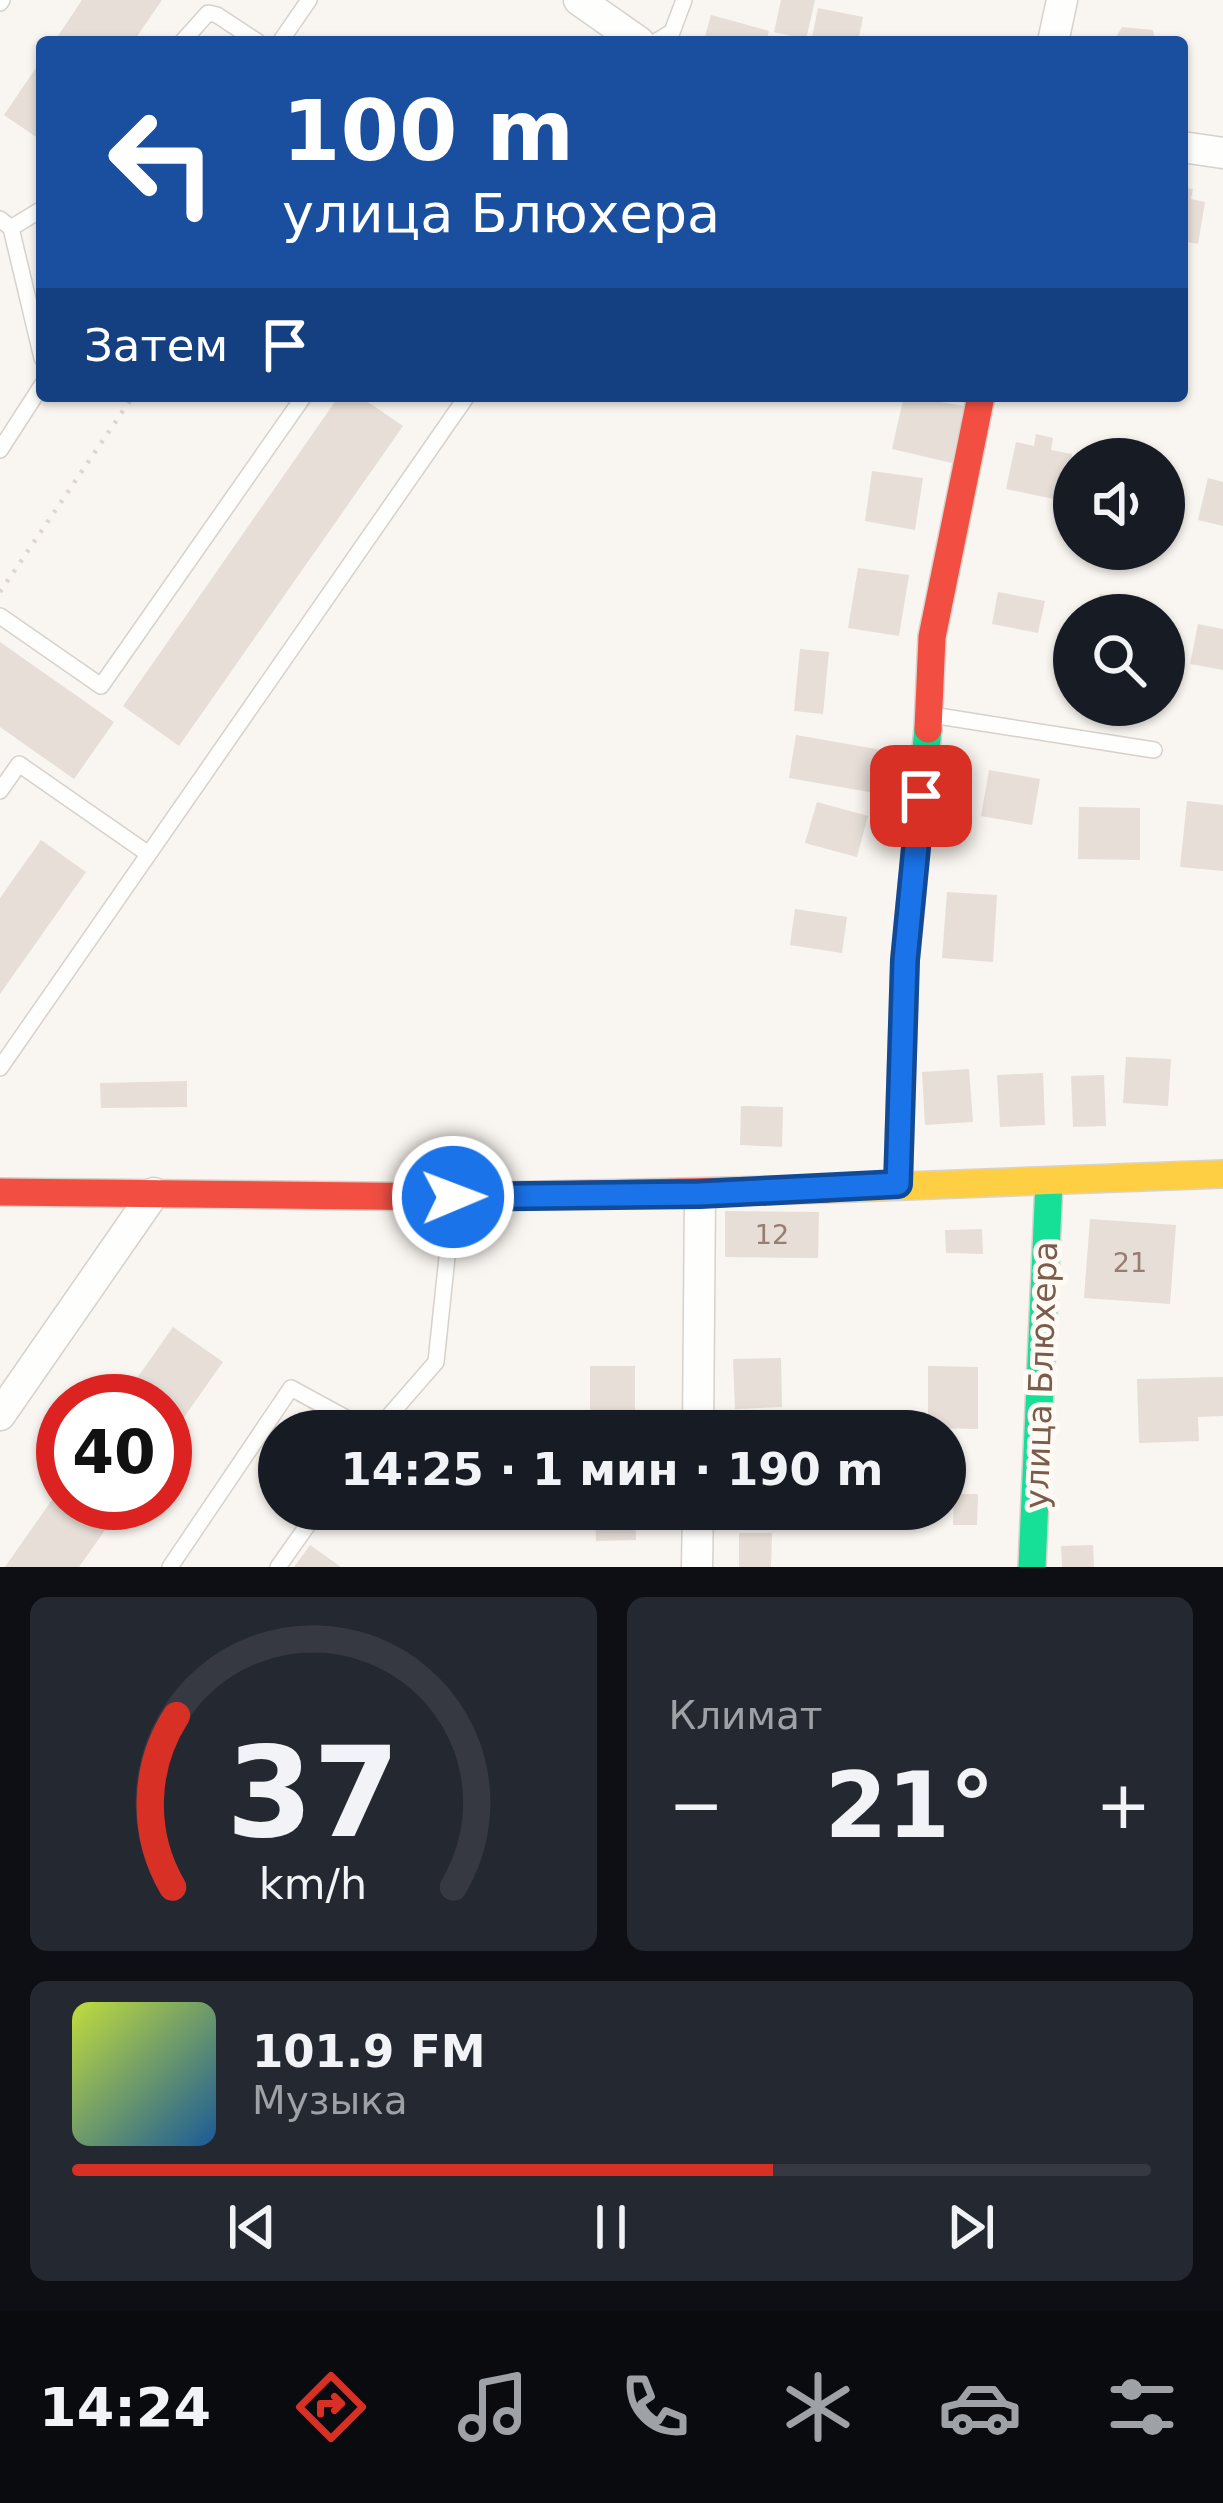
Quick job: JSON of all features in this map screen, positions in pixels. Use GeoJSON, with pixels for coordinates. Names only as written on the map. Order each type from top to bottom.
{"type":"FeatureCollection","features":[{"type":"Feature","properties":{"kind":"street"},"geometry":{"type":"LineString","coordinates":[[579,0],[630,36]]}},
{"type":"Feature","properties":{"kind":"street"},"geometry":{"type":"LineString","coordinates":[[1054,36],[1062,0]]}},
{"type":"Feature","properties":{"kind":"street"},"geometry":{"type":"LineString","coordinates":[[1188,148],[1223,153]]}},
{"type":"Feature","properties":{"kind":"street"},"geometry":{"type":"LineString","coordinates":[[898,1184],[905,960],[932,637],[980,402]]}},
{"type":"Feature","properties":{"kind":"street"},"geometry":{"type":"LineString","coordinates":[[0,1192],[453,1197],[700,1194],[1049,1182],[1222,1167]]}},
{"type":"Feature","properties":{"kind":"street","name":"улица Блюхера"},"geometry":{"type":"LineString","coordinates":[[1033,1567],[1049,1182]]}},
{"type":"Feature","properties":{"kind":"street"},"geometry":{"type":"LineString","coordinates":[[0,1415],[154,1193]]}},
{"type":"Feature","properties":{"kind":"street"},"geometry":{"type":"LineString","coordinates":[[698,1410],[700,1194]]}},
{"type":"Feature","properties":{"kind":"street"},"geometry":{"type":"LineString","coordinates":[[697,1567],[698,1530]]}},
{"type":"Feature","properties":{"kind":"lane"},"geometry":{"type":"LineString","coordinates":[[284,36],[310,0]]}},
{"type":"Feature","properties":{"kind":"lane"},"geometry":{"type":"LineString","coordinates":[[666,36],[672,32],[684,0]]}},
{"type":"Feature","properties":{"kind":"lane"},"geometry":{"type":"LineString","coordinates":[[186,36],[200,18],[213,13],[249,36]]}},
{"type":"Feature","properties":{"kind":"lane"},"geometry":{"type":"LineString","coordinates":[[36,211],[6,223],[36,336]]}},
{"type":"Feature","properties":{"kind":"lane"},"geometry":{"type":"LineString","coordinates":[[0,450],[36,394]]}},
{"type":"Feature","properties":{"kind":"lane"},"geometry":{"type":"LineString","coordinates":[[0,616],[101,686],[300,402]]}},
{"type":"Feature","properties":{"kind":"lane"},"geometry":{"type":"LineString","coordinates":[[0,1068],[462,402]]}},
{"type":"Feature","properties":{"kind":"lane"},"geometry":{"type":"LineString","coordinates":[[929,715],[1154,750]]}},
{"type":"Feature","properties":{"kind":"lane"},"geometry":{"type":"LineString","coordinates":[[0,791],[19,764],[147,853]]}},
{"type":"Feature","properties":{"kind":"lane"},"geometry":{"type":"LineString","coordinates":[[392,1410],[436,1362],[453,1197]]}},
{"type":"Feature","properties":{"kind":"lane"},"geometry":{"type":"LineString","coordinates":[[276,1410],[291,1388],[333,1410]]}},
{"type":"Feature","properties":{"kind":"lane"},"geometry":{"type":"LineString","coordinates":[[170,1567],[258,1437]]}},
{"type":"Feature","properties":{"kind":"lane"},"geometry":{"type":"LineString","coordinates":[[278,1567],[305,1530]]}},
{"type":"Feature","properties":{"kind":"path"},"geometry":{"type":"LineString","coordinates":[[0,592],[129,402]]}},
{"type":"Feature","properties":{"kind":"building"},"geometry":{"type":"Polygon","coordinates":[[[82,0],[162,0],[137,36],[58,36],[82,0]]]}},
{"type":"Feature","properties":{"kind":"building"},"geometry":{"type":"Polygon","coordinates":[[[781,0],[815,0],[807,36],[774,32],[781,0]]]}},
{"type":"Feature","properties":{"kind":"building"},"geometry":{"type":"Polygon","coordinates":[[[818,8],[863,17],[859,36],[812,36],[818,8]]]}},
{"type":"Feature","properties":{"kind":"building"},"geometry":{"type":"Polygon","coordinates":[[[711,15],[769,31],[768,36],[705,36],[711,15]]]}},
{"type":"Feature","properties":{"kind":"building"},"geometry":{"type":"Polygon","coordinates":[[[1122,27],[1153,30],[1154,36],[1117,36],[1122,27]]]}},
{"type":"Feature","properties":{"kind":"building"},"geometry":{"type":"Polygon","coordinates":[[[36,68],[36,137],[4,115],[36,68]]]}},
{"type":"Feature","properties":{"kind":"building"},"geometry":{"type":"Polygon","coordinates":[[[1188,188],[1193,189],[1191,199],[1205,202],[1198,244],[1188,242],[1188,188]]]}},
{"type":"Feature","properties":{"kind":"building"},"geometry":{"type":"Polygon","coordinates":[[[335,402],[368,402],[403,426],[179,746],[123,706],[335,402]]]}},
{"type":"Feature","properties":{"kind":"building"},"geometry":{"type":"Polygon","coordinates":[[[903,402],[965,406],[952,463],[892,449],[903,402]]]}},
{"type":"Feature","properties":{"kind":"building"},"geometry":{"type":"Polygon","coordinates":[[[1036,434],[1053,438],[1053,499],[1006,489],[1016,442],[1034,446],[1036,434]]]}},
{"type":"Feature","properties":{"kind":"building"},"geometry":{"type":"Polygon","coordinates":[[[872,471],[923,478],[915,530],[865,521],[872,471]]]}},
{"type":"Feature","properties":{"kind":"building"},"geometry":{"type":"Polygon","coordinates":[[[1208,478],[1223,482],[1223,526],[1198,520],[1208,478]]]}},
{"type":"Feature","properties":{"kind":"building"},"geometry":{"type":"Polygon","coordinates":[[[858,568],[909,575],[899,636],[848,628],[858,568]]]}},
{"type":"Feature","properties":{"kind":"building"},"geometry":{"type":"Polygon","coordinates":[[[998,592],[1045,601],[1038,633],[992,624],[998,592]]]}},
{"type":"Feature","properties":{"kind":"building"},"geometry":{"type":"Polygon","coordinates":[[[1198,624],[1223,629],[1223,670],[1190,664],[1198,624]]]}},
{"type":"Feature","properties":{"kind":"building"},"geometry":{"type":"Polygon","coordinates":[[[0,642],[114,722],[74,779],[0,727],[0,642]]]}},
{"type":"Feature","properties":{"kind":"building"},"geometry":{"type":"Polygon","coordinates":[[[800,649],[829,652],[823,714],[794,711],[800,649]]]}},
{"type":"Feature","properties":{"kind":"building"},"geometry":{"type":"Polygon","coordinates":[[[796,735],[899,753],[892,796],[789,778],[796,735]]]}},
{"type":"Feature","properties":{"kind":"building"},"geometry":{"type":"Polygon","coordinates":[[[989,770],[1040,779],[1032,825],[981,816],[989,770]]]}},
{"type":"Feature","properties":{"kind":"building"},"geometry":{"type":"Polygon","coordinates":[[[1187,801],[1223,805],[1223,871],[1180,867],[1187,801]]]}},
{"type":"Feature","properties":{"kind":"building"},"geometry":{"type":"Polygon","coordinates":[[[817,802],[868,816],[857,857],[805,843],[817,802]]]}},
{"type":"Feature","properties":{"kind":"building"},"geometry":{"type":"Polygon","coordinates":[[[1079,807],[1140,808],[1140,860],[1078,859],[1079,807]]]}},
{"type":"Feature","properties":{"kind":"building"},"geometry":{"type":"Polygon","coordinates":[[[41,840],[86,872],[0,994],[0,898],[41,840]]]}},
{"type":"Feature","properties":{"kind":"building"},"geometry":{"type":"Polygon","coordinates":[[[947,892],[997,895],[993,962],[942,958],[947,892]]]}},
{"type":"Feature","properties":{"kind":"building"},"geometry":{"type":"Polygon","coordinates":[[[795,909],[847,917],[842,953],[790,945],[795,909]]]}},
{"type":"Feature","properties":{"kind":"building"},"geometry":{"type":"Polygon","coordinates":[[[1126,1057],[1171,1059],[1168,1106],[1123,1103],[1126,1057]]]}},
{"type":"Feature","properties":{"kind":"building"},"geometry":{"type":"Polygon","coordinates":[[[969,1069],[973,1122],[925,1125],[922,1072],[969,1069]]]}},
{"type":"Feature","properties":{"kind":"building"},"geometry":{"type":"Polygon","coordinates":[[[1043,1073],[1045,1125],[1000,1127],[997,1075],[1043,1073]]]}},
{"type":"Feature","properties":{"kind":"building"},"geometry":{"type":"Polygon","coordinates":[[[1104,1075],[1106,1126],[1073,1127],[1071,1076],[1104,1075]]]}},
{"type":"Feature","properties":{"kind":"building"},"geometry":{"type":"Polygon","coordinates":[[[187,1081],[187,1107],[101,1108],[100,1083],[187,1081]]]}},
{"type":"Feature","properties":{"kind":"building"},"geometry":{"type":"Polygon","coordinates":[[[741,1106],[783,1107],[782,1147],[740,1145],[741,1106]]]}},
{"type":"Feature","properties":{"kind":"building"},"geometry":{"type":"Polygon","coordinates":[[[725,1211],[819,1212],[818,1258],[725,1257],[725,1211]]]}},
{"type":"Feature","properties":{"kind":"building"},"geometry":{"type":"Polygon","coordinates":[[[1090,1219],[1176,1225],[1170,1304],[1084,1298],[1090,1219]]]}},
{"type":"Feature","properties":{"kind":"building"},"geometry":{"type":"Polygon","coordinates":[[[982,1229],[983,1254],[946,1253],[945,1230],[982,1229]]]}},
{"type":"Feature","properties":{"kind":"building"},"geometry":{"type":"Polygon","coordinates":[[[173,1327],[223,1362],[192,1406],[192,1374],[140,1374],[173,1327]]]}},
{"type":"Feature","properties":{"kind":"building"},"geometry":{"type":"Polygon","coordinates":[[[781,1358],[782,1407],[735,1409],[733,1359],[781,1358]]]}},
{"type":"Feature","properties":{"kind":"building"},"geometry":{"type":"Polygon","coordinates":[[[590,1366],[635,1366],[635,1410],[590,1410],[590,1366]]]}},
{"type":"Feature","properties":{"kind":"building"},"geometry":{"type":"Polygon","coordinates":[[[928,1366],[978,1367],[978,1429],[966,1429],[966,1410],[928,1410],[928,1366]]]}},
{"type":"Feature","properties":{"kind":"building"},"geometry":{"type":"Polygon","coordinates":[[[1223,1377],[1223,1416],[1198,1417],[1199,1441],[1139,1443],[1137,1379],[1223,1377]]]}},
{"type":"Feature","properties":{"kind":"building"},"geometry":{"type":"Polygon","coordinates":[[[966,1494],[978,1494],[977,1525],[966,1525],[966,1494]]]}},
{"type":"Feature","properties":{"kind":"building"},"geometry":{"type":"Polygon","coordinates":[[[36,1523],[36,1530],[105,1530],[79,1567],[5,1567],[36,1523]]]}},
{"type":"Feature","properties":{"kind":"building"},"geometry":{"type":"Polygon","coordinates":[[[596,1530],[636,1530],[636,1540],[596,1541],[596,1530]]]}},
{"type":"Feature","properties":{"kind":"building"},"geometry":{"type":"Polygon","coordinates":[[[739,1533],[772,1533],[771,1567],[739,1567],[739,1533]]]}},
{"type":"Feature","properties":{"kind":"building"},"geometry":{"type":"Polygon","coordinates":[[[310,1545],[341,1567],[294,1567],[310,1545]]]}},
{"type":"Feature","properties":{"kind":"building"},"geometry":{"type":"Polygon","coordinates":[[[1093,1545],[1094,1567],[1062,1567],[1061,1546],[1093,1545]]]}},
{"type":"Feature","properties":{"kind":"traffic: fast"},"geometry":{"type":"LineString","coordinates":[[898,1184],[905,960],[928,729]]}},
{"type":"Feature","properties":{"kind":"traffic: fast"},"geometry":{"type":"LineString","coordinates":[[1032,1567],[1049,1182]]}},
{"type":"Feature","properties":{"kind":"traffic: slow"},"geometry":{"type":"LineString","coordinates":[[827,1189],[1223,1174]]}},
{"type":"Feature","properties":{"kind":"traffic: jam"},"geometry":{"type":"LineString","coordinates":[[928,729],[932,637],[980,402]]}},
{"type":"Feature","properties":{"kind":"traffic: jam"},"geometry":{"type":"LineString","coordinates":[[0,1192],[453,1197],[827,1189]]}},
{"type":"Feature","properties":{"kind":"route"},"geometry":{"type":"LineString","coordinates":[[453,1197],[700,1194],[898,1184],[905,960],[921,796]]}}]}
